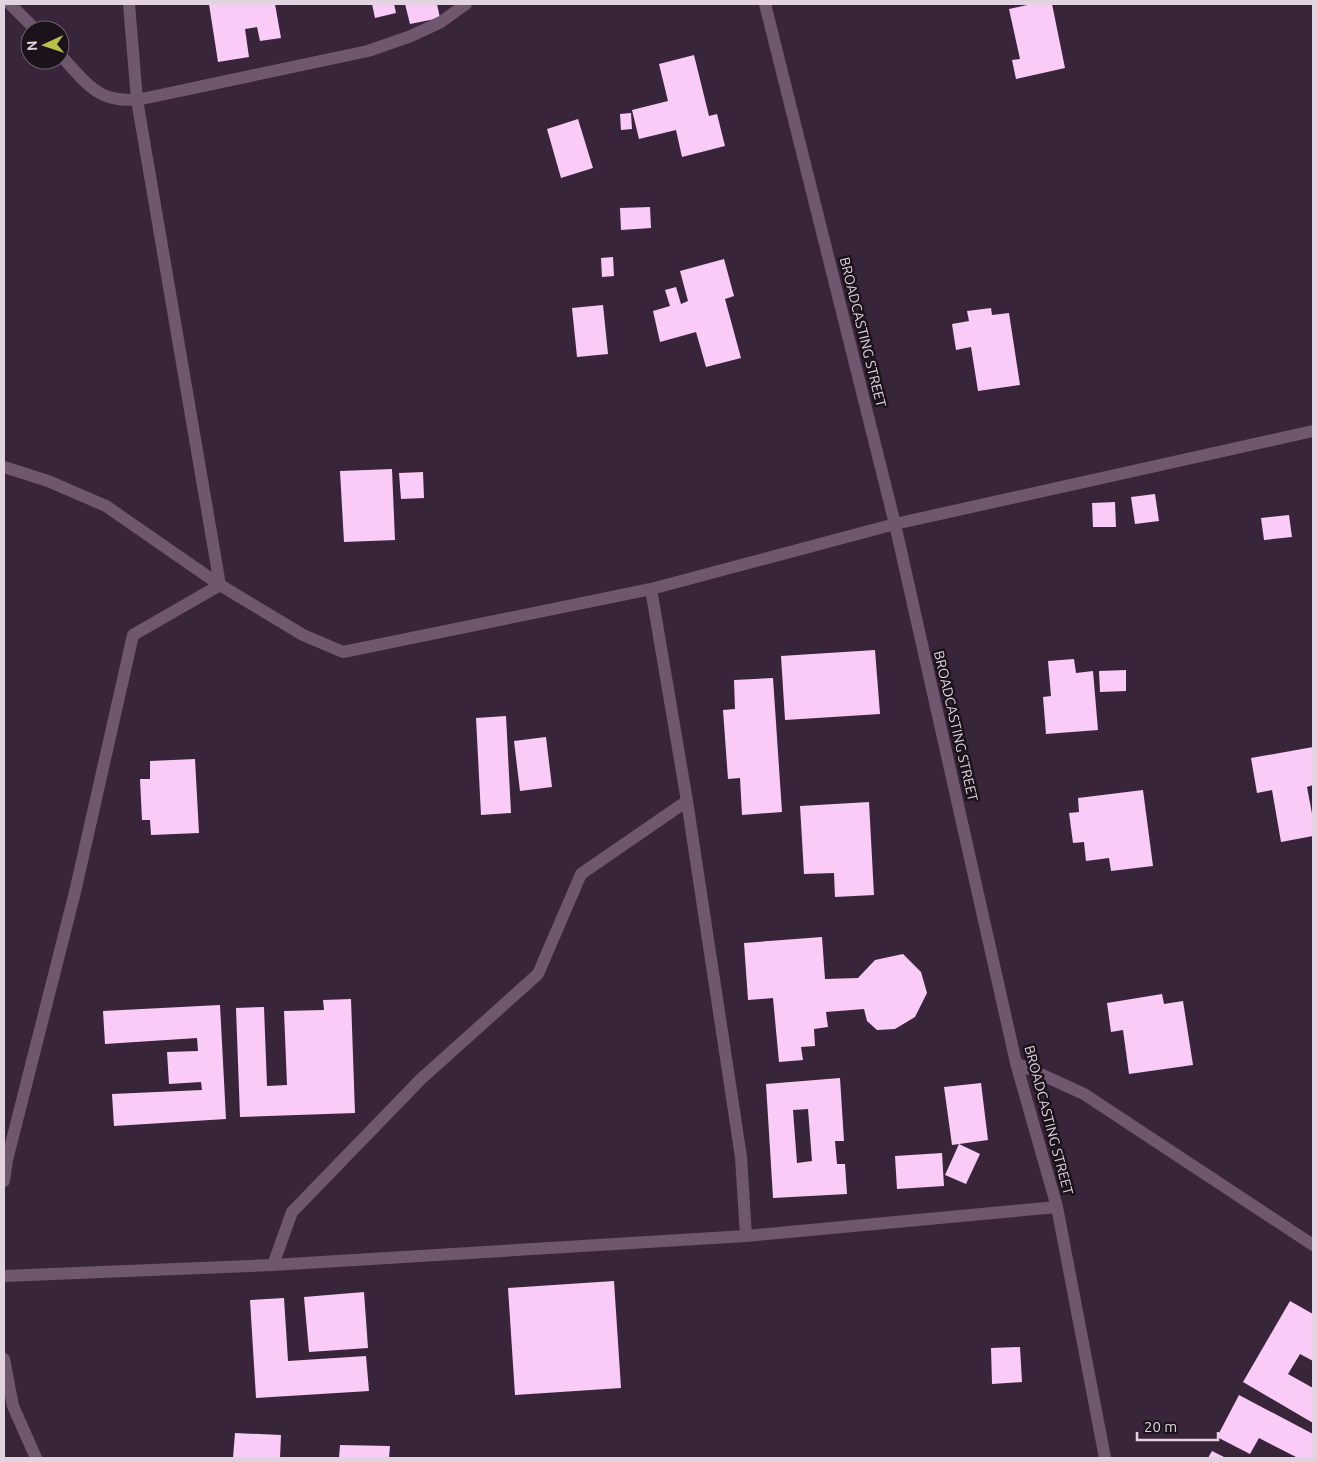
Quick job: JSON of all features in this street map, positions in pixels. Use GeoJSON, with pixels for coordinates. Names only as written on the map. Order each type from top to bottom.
{"type":"FeatureCollection","features":[{"type":"Feature","properties":{"kind":"street"},"geometry":{"type":"LineString","coordinates":[[10,4],[26,20]]}},
{"type":"Feature","properties":{"kind":"street"},"geometry":{"type":"LineString","coordinates":[[129,4],[137,100],[220,585]]}},
{"type":"Feature","properties":{"kind":"street"},"geometry":{"type":"LineString","coordinates":[[70,65],[90,86],[101,94],[112,98],[137,100],[368,51],[412,36],[441,22],[466,4]]}},
{"type":"Feature","properties":{"kind":"street","name":"BROADCASTING STREET"},"geometry":{"type":"LineString","coordinates":[[765,4],[895,524],[1016,1063],[1057,1207],[1104,1458]]}},
{"type":"Feature","properties":{"kind":"street"},"geometry":{"type":"LineString","coordinates":[[4,467],[48,481],[106,506],[220,585],[302,636],[343,652],[651,589],[895,524],[1313,431]]}},
{"type":"Feature","properties":{"kind":"street"},"geometry":{"type":"LineString","coordinates":[[4,1181],[7,1160],[75,892],[133,636],[220,585]]}},
{"type":"Feature","properties":{"kind":"street"},"geometry":{"type":"LineString","coordinates":[[651,589],[687,801],[741,1157],[746,1236]]}},
{"type":"Feature","properties":{"kind":"street"},"geometry":{"type":"LineString","coordinates":[[273,1265],[292,1212],[420,1079],[538,974],[581,874],[687,801]]}},
{"type":"Feature","properties":{"kind":"street"},"geometry":{"type":"LineString","coordinates":[[1016,1063],[1084,1094],[1313,1245]]}},
{"type":"Feature","properties":{"kind":"street"},"geometry":{"type":"LineString","coordinates":[[4,1276],[273,1265],[746,1236],[1057,1207]]}},
{"type":"Feature","properties":{"kind":"street"},"geometry":{"type":"LineString","coordinates":[[4,1359],[13,1406],[36,1458]]}},
{"type":"Feature","properties":{"kind":"building"},"geometry":{"type":"Polygon","coordinates":[[[209,4],[275,4],[281,38],[260,41],[257,27],[245,29],[249,57],[218,62],[209,4]]]}},
{"type":"Feature","properties":{"kind":"building"},"geometry":{"type":"Polygon","coordinates":[[[372,4],[394,4],[396,13],[375,18],[372,4]]]}},
{"type":"Feature","properties":{"kind":"building"},"geometry":{"type":"Polygon","coordinates":[[[405,4],[437,4],[440,18],[410,24],[405,4]]]}},
{"type":"Feature","properties":{"kind":"building"},"geometry":{"type":"Polygon","coordinates":[[[1032,4],[1052,4],[1065,68],[1016,79],[1012,60],[1020,59],[1009,9],[1032,4]]]}},
{"type":"Feature","properties":{"kind":"building"},"geometry":{"type":"Polygon","coordinates":[[[694,55],[709,116],[717,114],[725,146],[682,157],[676,130],[639,139],[632,110],[668,101],[659,64],[694,55]]]}},
{"type":"Feature","properties":{"kind":"building"},"geometry":{"type":"Polygon","coordinates":[[[631,113],[632,129],[621,130],[620,114],[631,113]]]}},
{"type":"Feature","properties":{"kind":"building"},"geometry":{"type":"Polygon","coordinates":[[[578,119],[593,168],[561,178],[547,129],[578,119]]]}},
{"type":"Feature","properties":{"kind":"building"},"geometry":{"type":"Polygon","coordinates":[[[650,207],[651,228],[621,230],[620,208],[650,207]]]}},
{"type":"Feature","properties":{"kind":"building"},"geometry":{"type":"Polygon","coordinates":[[[613,257],[614,276],[602,277],[601,258],[613,257]]]}},
{"type":"Feature","properties":{"kind":"building"},"geometry":{"type":"Polygon","coordinates":[[[724,259],[734,296],[725,299],[741,358],[706,367],[696,332],[660,342],[653,311],[670,306],[665,290],[676,287],[681,304],[688,301],[680,271],[724,259]]]}},
{"type":"Feature","properties":{"kind":"building"},"geometry":{"type":"Polygon","coordinates":[[[603,305],[608,354],[577,357],[572,308],[603,305]]]}},
{"type":"Feature","properties":{"kind":"building"},"geometry":{"type":"Polygon","coordinates":[[[991,308],[992,315],[1009,313],[1020,385],[978,391],[971,347],[956,350],[952,324],[969,321],[967,311],[991,308]]]}},
{"type":"Feature","properties":{"kind":"building"},"geometry":{"type":"Polygon","coordinates":[[[392,469],[395,540],[344,542],[340,471],[392,469]]]}},
{"type":"Feature","properties":{"kind":"building"},"geometry":{"type":"Polygon","coordinates":[[[423,472],[424,498],[401,499],[399,473],[423,472]]]}},
{"type":"Feature","properties":{"kind":"building"},"geometry":{"type":"Polygon","coordinates":[[[1155,494],[1159,521],[1135,524],[1131,497],[1155,494]]]}},
{"type":"Feature","properties":{"kind":"building"},"geometry":{"type":"Polygon","coordinates":[[[1115,502],[1116,527],[1093,527],[1092,503],[1115,502]]]}},
{"type":"Feature","properties":{"kind":"building"},"geometry":{"type":"Polygon","coordinates":[[[1289,515],[1292,537],[1264,540],[1261,518],[1289,515]]]}},
{"type":"Feature","properties":{"kind":"building"},"geometry":{"type":"Polygon","coordinates":[[[875,650],[880,714],[785,720],[781,656],[875,650]]]}},
{"type":"Feature","properties":{"kind":"building"},"geometry":{"type":"Polygon","coordinates":[[[1074,659],[1076,673],[1093,671],[1098,730],[1046,734],[1043,697],[1051,696],[1048,661],[1074,659]]]}},
{"type":"Feature","properties":{"kind":"building"},"geometry":{"type":"Polygon","coordinates":[[[1126,670],[1126,691],[1100,692],[1099,671],[1126,670]]]}},
{"type":"Feature","properties":{"kind":"building"},"geometry":{"type":"Polygon","coordinates":[[[773,678],[782,812],[742,815],[740,778],[728,779],[723,710],[735,709],[734,680],[773,678]]]}},
{"type":"Feature","properties":{"kind":"building"},"geometry":{"type":"Polygon","coordinates":[[[506,716],[511,813],[481,815],[476,718],[506,716]]]}},
{"type":"Feature","properties":{"kind":"building"},"geometry":{"type":"Polygon","coordinates":[[[546,737],[552,787],[520,791],[514,741],[546,737]]]}},
{"type":"Feature","properties":{"kind":"building"},"geometry":{"type":"Polygon","coordinates":[[[1313,747],[1313,785],[1307,787],[1313,819],[1313,836],[1281,842],[1272,790],[1257,793],[1251,758],[1313,747]]]}},
{"type":"Feature","properties":{"kind":"building"},"geometry":{"type":"Polygon","coordinates":[[[195,759],[199,833],[151,835],[150,820],[142,820],[140,779],[150,779],[150,761],[195,759]]]}},
{"type":"Feature","properties":{"kind":"building"},"geometry":{"type":"Polygon","coordinates":[[[1143,790],[1153,866],[1111,871],[1109,858],[1086,861],[1084,842],[1073,843],[1069,813],[1079,812],[1078,798],[1143,790]]]}},
{"type":"Feature","properties":{"kind":"building"},"geometry":{"type":"Polygon","coordinates":[[[869,802],[874,895],[835,897],[834,873],[804,874],[800,806],[869,802]]]}},
{"type":"Feature","properties":{"kind":"building"},"geometry":{"type":"Polygon","coordinates":[[[822,937],[825,979],[858,978],[875,960],[903,954],[921,972],[927,993],[915,1017],[895,1029],[877,1030],[867,1021],[864,1009],[826,1012],[828,1027],[814,1029],[815,1046],[801,1047],[803,1060],[779,1062],[773,998],[748,1000],[744,943],[822,937]]]}},
{"type":"Feature","properties":{"kind":"building"},"geometry":{"type":"Polygon","coordinates":[[[1162,994],[1164,1004],[1183,1001],[1193,1065],[1129,1074],[1123,1030],[1111,1032],[1107,1003],[1162,994]]]}},
{"type":"Feature","properties":{"kind":"building"},"geometry":{"type":"Polygon","coordinates":[[[351,999],[355,1113],[240,1117],[236,1008],[264,1007],[267,1086],[287,1085],[284,1011],[324,1010],[323,1000],[351,999]]]}},
{"type":"Feature","properties":{"kind":"building"},"geometry":{"type":"Polygon","coordinates":[[[220,1005],[226,1119],[114,1126],[112,1094],[202,1090],[201,1082],[169,1084],[167,1052],[198,1051],[197,1038],[105,1044],[103,1011],[220,1005]]]}},
{"type":"Feature","properties":{"kind":"building"},"geometry":{"type":"Polygon","coordinates":[[[840,1078],[844,1141],[835,1141],[837,1164],[845,1164],[847,1194],[773,1198],[766,1084],[840,1078]],[[808,1109],[793,1110],[797,1163],[812,1161],[808,1109]]]}},
{"type":"Feature","properties":{"kind":"building"},"geometry":{"type":"Polygon","coordinates":[[[981,1083],[988,1140],[952,1145],[944,1087],[981,1083]]]}},
{"type":"Feature","properties":{"kind":"building"},"geometry":{"type":"Polygon","coordinates":[[[959,1144],[980,1154],[966,1184],[945,1175],[959,1144]]]}},
{"type":"Feature","properties":{"kind":"building"},"geometry":{"type":"Polygon","coordinates":[[[942,1153],[944,1186],[897,1189],[895,1156],[942,1153]]]}},
{"type":"Feature","properties":{"kind":"building"},"geometry":{"type":"Polygon","coordinates":[[[614,1281],[621,1388],[515,1395],[508,1288],[614,1281]]]}},
{"type":"Feature","properties":{"kind":"building"},"geometry":{"type":"Polygon","coordinates":[[[364,1292],[368,1348],[309,1352],[304,1297],[364,1292]]]}},
{"type":"Feature","properties":{"kind":"building"},"geometry":{"type":"Polygon","coordinates":[[[284,1298],[288,1361],[366,1356],[369,1391],[256,1398],[250,1300],[284,1298]]]}},
{"type":"Feature","properties":{"kind":"building"},"geometry":{"type":"Polygon","coordinates":[[[1290,1301],[1313,1314],[1313,1361],[1300,1354],[1288,1374],[1313,1388],[1313,1423],[1243,1382],[1290,1301]]]}},
{"type":"Feature","properties":{"kind":"building"},"geometry":{"type":"Polygon","coordinates":[[[1020,1347],[1022,1382],[992,1384],[991,1348],[1020,1347]]]}},
{"type":"Feature","properties":{"kind":"building"},"geometry":{"type":"Polygon","coordinates":[[[1239,1395],[1313,1434],[1313,1458],[1298,1458],[1259,1438],[1250,1454],[1217,1437],[1239,1395]]]}},
{"type":"Feature","properties":{"kind":"building"},"geometry":{"type":"Polygon","coordinates":[[[235,1433],[281,1435],[280,1458],[233,1458],[235,1433]]]}},
{"type":"Feature","properties":{"kind":"building"},"geometry":{"type":"Polygon","coordinates":[[[340,1445],[390,1446],[389,1458],[339,1458],[340,1445]]]}},
{"type":"Feature","properties":{"kind":"building"},"geometry":{"type":"Polygon","coordinates":[[[1212,1451],[1226,1458],[1208,1458],[1212,1451]]]}}]}
